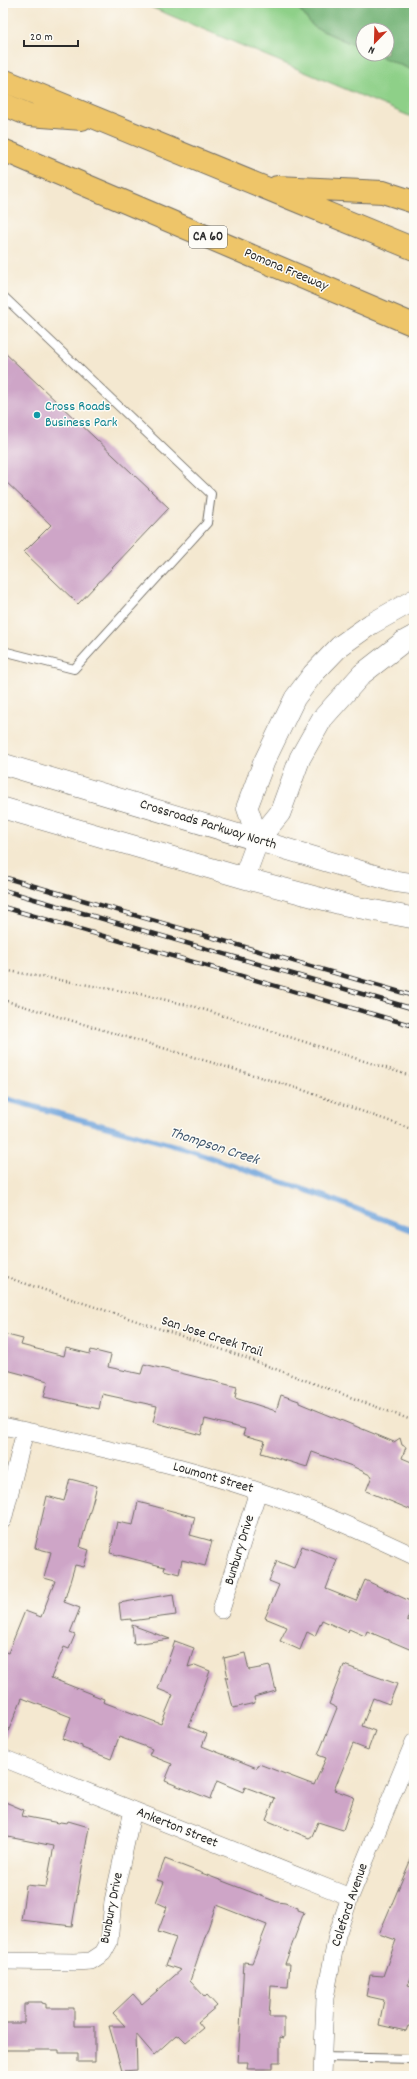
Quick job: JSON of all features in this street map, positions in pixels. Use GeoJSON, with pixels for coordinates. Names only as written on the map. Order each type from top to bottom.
{"type":"FeatureCollection","features":[{"type":"Feature","properties":{"kind":"highway"},"geometry":{"type":"LineString","coordinates":[[3,80],[414,249]]}},
{"type":"Feature","properties":{"kind":"highway"},"geometry":{"type":"LineString","coordinates":[[3,104],[29,115],[104,121]]}},
{"type":"Feature","properties":{"kind":"highway","name":"Pomona Freeway"},"geometry":{"type":"LineString","coordinates":[[3,150],[414,325]]}},
{"type":"Feature","properties":{"kind":"highway"},"geometry":{"type":"LineString","coordinates":[[260,186],[383,192],[414,202]]}},
{"type":"Feature","properties":{"kind":"street"},"geometry":{"type":"LineString","coordinates":[[258,840],[247,807],[267,755],[295,698],[313,674],[340,646],[371,624],[414,600]]}},
{"type":"Feature","properties":{"kind":"street"},"geometry":{"type":"LineString","coordinates":[[244,878],[258,840],[280,813],[300,758],[322,719],[362,674],[403,642],[414,636]]}},
{"type":"Feature","properties":{"kind":"street","name":"Crossroads Parkway North"},"geometry":{"type":"LineString","coordinates":[[3,764],[393,881],[414,884]]}},
{"type":"Feature","properties":{"kind":"street"},"geometry":{"type":"LineString","coordinates":[[3,808],[244,878],[346,905],[414,918]]}},
{"type":"Feature","properties":{"kind":"street","name":"Loumont Street"},"geometry":{"type":"LineString","coordinates":[[3,1426],[140,1457],[258,1491],[352,1527],[414,1556]]}},
{"type":"Feature","properties":{"kind":"street"},"geometry":{"type":"LineString","coordinates":[[3,1520],[25,1431]]}},
{"type":"Feature","properties":{"kind":"street","name":"Bunbury Drive"},"geometry":{"type":"LineString","coordinates":[[222,1610],[258,1491]]}},
{"type":"Feature","properties":{"kind":"street","name":"Coleford Avenue"},"geometry":{"type":"LineString","coordinates":[[322,2076],[325,1998],[337,1935],[350,1897],[414,1742]]}},
{"type":"Feature","properties":{"kind":"street","name":"Ankerton Street"},"geometry":{"type":"LineString","coordinates":[[3,1758],[350,1897]]}},
{"type":"Feature","properties":{"kind":"street","name":"Bunbury Drive"},"geometry":{"type":"LineString","coordinates":[[3,1960],[91,1961],[103,1953],[109,1942],[113,1901],[133,1810]]}},
{"type":"Feature","properties":{"kind":"lane"},"geometry":{"type":"LineString","coordinates":[[3,296],[211,494],[208,523],[74,669],[3,651]]}},
{"type":"Feature","properties":{"kind":"lane"},"geometry":{"type":"LineString","coordinates":[[322,2057],[414,2059]]}},
{"type":"Feature","properties":{"kind":"path"},"geometry":{"type":"LineString","coordinates":[[3,970],[137,994],[196,1007],[414,1077]]}},
{"type":"Feature","properties":{"kind":"path"},"geometry":{"type":"LineString","coordinates":[[3,1000],[300,1089],[414,1130]]}},
{"type":"Feature","properties":{"kind":"path","name":"San Jose Creek Trail"},"geometry":{"type":"LineString","coordinates":[[3,1276],[241,1356],[414,1421]]}},
{"type":"Feature","properties":{"kind":"green space"},"geometry":{"type":"Polygon","coordinates":[[[141,3],[294,3],[314,27],[355,45],[355,62],[393,62],[414,71],[414,118],[141,3]]]}},
{"type":"Feature","properties":{"kind":"green space"},"geometry":{"type":"Polygon","coordinates":[[[294,3],[414,3],[414,71],[393,62],[395,62],[395,22],[355,22],[355,45],[314,27],[294,3]]]}},
{"type":"Feature","properties":{"kind":"building","name":"Cross Roads Business Park"},"geometry":{"type":"Polygon","coordinates":[[[3,351],[169,508],[78,604],[24,552],[51,525],[3,479],[3,351]]]}},
{"type":"Feature","properties":{"kind":"building"},"geometry":{"type":"Polygon","coordinates":[[[3,1334],[23,1339],[21,1345],[64,1356],[66,1348],[90,1354],[91,1350],[111,1355],[108,1367],[141,1374],[144,1364],[237,1387],[235,1398],[276,1411],[281,1395],[299,1401],[299,1403],[394,1442],[400,1438],[402,1445],[406,1447],[402,1458],[414,1463],[414,1511],[366,1491],[372,1476],[352,1466],[312,1452],[307,1467],[261,1453],[265,1441],[243,1435],[245,1429],[205,1419],[201,1435],[153,1422],[157,1406],[102,1394],[99,1409],[44,1397],[48,1381],[3,1369],[3,1334]]]}},
{"type":"Feature","properties":{"kind":"building"},"geometry":{"type":"Polygon","coordinates":[[[70,1479],[97,1486],[80,1547],[89,1550],[84,1567],[75,1565],[64,1602],[80,1608],[70,1633],[75,1635],[69,1649],[64,1647],[51,1678],[104,1699],[103,1702],[161,1724],[173,1695],[158,1689],[175,1641],[194,1648],[188,1667],[195,1665],[210,1671],[189,1727],[207,1734],[202,1746],[257,1768],[259,1764],[314,1785],[326,1758],[318,1755],[337,1708],[329,1704],[344,1665],[397,1684],[389,1704],[373,1698],[362,1726],[375,1731],[368,1750],[353,1744],[334,1790],[354,1797],[343,1830],[318,1822],[312,1836],[309,1838],[266,1820],[275,1798],[245,1787],[243,1792],[217,1781],[210,1799],[165,1781],[172,1764],[149,1755],[152,1749],[119,1737],[111,1759],[82,1748],[82,1746],[63,1739],[71,1717],[22,1698],[3,1744],[3,1651],[8,1653],[25,1611],[41,1617],[55,1581],[44,1578],[51,1552],[35,1548],[47,1496],[64,1501],[70,1479]]]}},
{"type":"Feature","properties":{"kind":"building"},"geometry":{"type":"Polygon","coordinates":[[[138,1502],[195,1517],[190,1535],[212,1541],[205,1566],[182,1560],[179,1574],[164,1570],[165,1567],[110,1553],[117,1522],[133,1525],[138,1502]]]}},
{"type":"Feature","properties":{"kind":"building"},"geometry":{"type":"Polygon","coordinates":[[[302,1546],[337,1560],[326,1589],[356,1601],[365,1580],[414,1603],[407,1620],[414,1623],[414,1651],[367,1631],[365,1636],[349,1629],[348,1632],[322,1620],[315,1636],[307,1632],[300,1650],[280,1641],[287,1627],[265,1618],[279,1585],[269,1581],[277,1561],[294,1568],[302,1546]]]}},
{"type":"Feature","properties":{"kind":"building"},"geometry":{"type":"Polygon","coordinates":[[[173,1594],[176,1615],[131,1621],[131,1619],[121,1620],[119,1603],[173,1594]]]}},
{"type":"Feature","properties":{"kind":"building"},"geometry":{"type":"Polygon","coordinates":[[[132,1625],[170,1639],[134,1644],[132,1625]]]}},
{"type":"Feature","properties":{"kind":"building"},"geometry":{"type":"Polygon","coordinates":[[[245,1653],[249,1670],[270,1666],[276,1691],[254,1697],[255,1703],[233,1708],[225,1676],[228,1678],[224,1658],[245,1653]]]}},
{"type":"Feature","properties":{"kind":"building"},"geometry":{"type":"Polygon","coordinates":[[[3,1801],[24,1810],[22,1816],[59,1823],[67,1823],[68,1821],[89,1827],[72,1926],[21,1920],[26,1885],[46,1887],[54,1846],[3,1836],[3,1801]]]}},
{"type":"Feature","properties":{"kind":"building"},"geometry":{"type":"Polygon","coordinates":[[[414,1852],[414,1970],[408,1985],[414,1987],[414,2027],[408,2026],[406,2031],[379,2025],[384,2000],[366,1996],[370,1975],[383,1976],[396,1940],[379,1934],[414,1852]]]}},
{"type":"Feature","properties":{"kind":"building"},"geometry":{"type":"Polygon","coordinates":[[[165,1859],[277,1902],[285,1903],[304,1912],[285,1964],[290,1964],[288,1987],[271,1986],[269,2017],[284,2017],[284,2038],[280,2037],[280,2062],[273,2062],[273,2069],[247,2069],[248,2062],[238,2062],[244,1962],[252,1963],[267,1925],[216,1905],[190,1981],[205,1997],[207,1995],[217,2006],[198,2022],[203,2028],[186,2042],[179,2035],[176,2035],[154,2055],[136,2034],[137,2070],[122,2071],[109,2026],[125,2026],[113,2013],[133,1994],[142,2004],[181,1970],[166,1965],[176,1938],[158,1932],[167,1907],[156,1902],[164,1882],[157,1880],[165,1859]]]}},
{"type":"Feature","properties":{"kind":"building"},"geometry":{"type":"Polygon","coordinates":[[[28,2002],[42,2002],[46,2004],[46,2008],[74,2008],[74,2026],[95,2026],[95,2062],[78,2062],[78,2053],[59,2053],[59,2050],[3,2050],[3,2023],[24,2023],[24,2004],[27,2004],[28,2002]]]}},
{"type":"Feature","properties":{"kind":"waterway","name":"Thompson Creek"},"geometry":{"type":"LineString","coordinates":[[3,1098],[183,1148],[323,1196],[414,1231]]}},
{"type":"Feature","properties":{"kind":"railway"},"geometry":{"type":"LineString","coordinates":[[3,877],[414,996]]}},
{"type":"Feature","properties":{"kind":"railway"},"geometry":{"type":"LineString","coordinates":[[3,890],[414,1009]]}},
{"type":"Feature","properties":{"kind":"railway"},"geometry":{"type":"LineString","coordinates":[[3,907],[414,1026]]}},
{"type":"Feature","properties":{"kind":"place","name":"Cross Roads Business Park"},"geometry":{"type":"Point","coordinates":[37,415]}}]}
